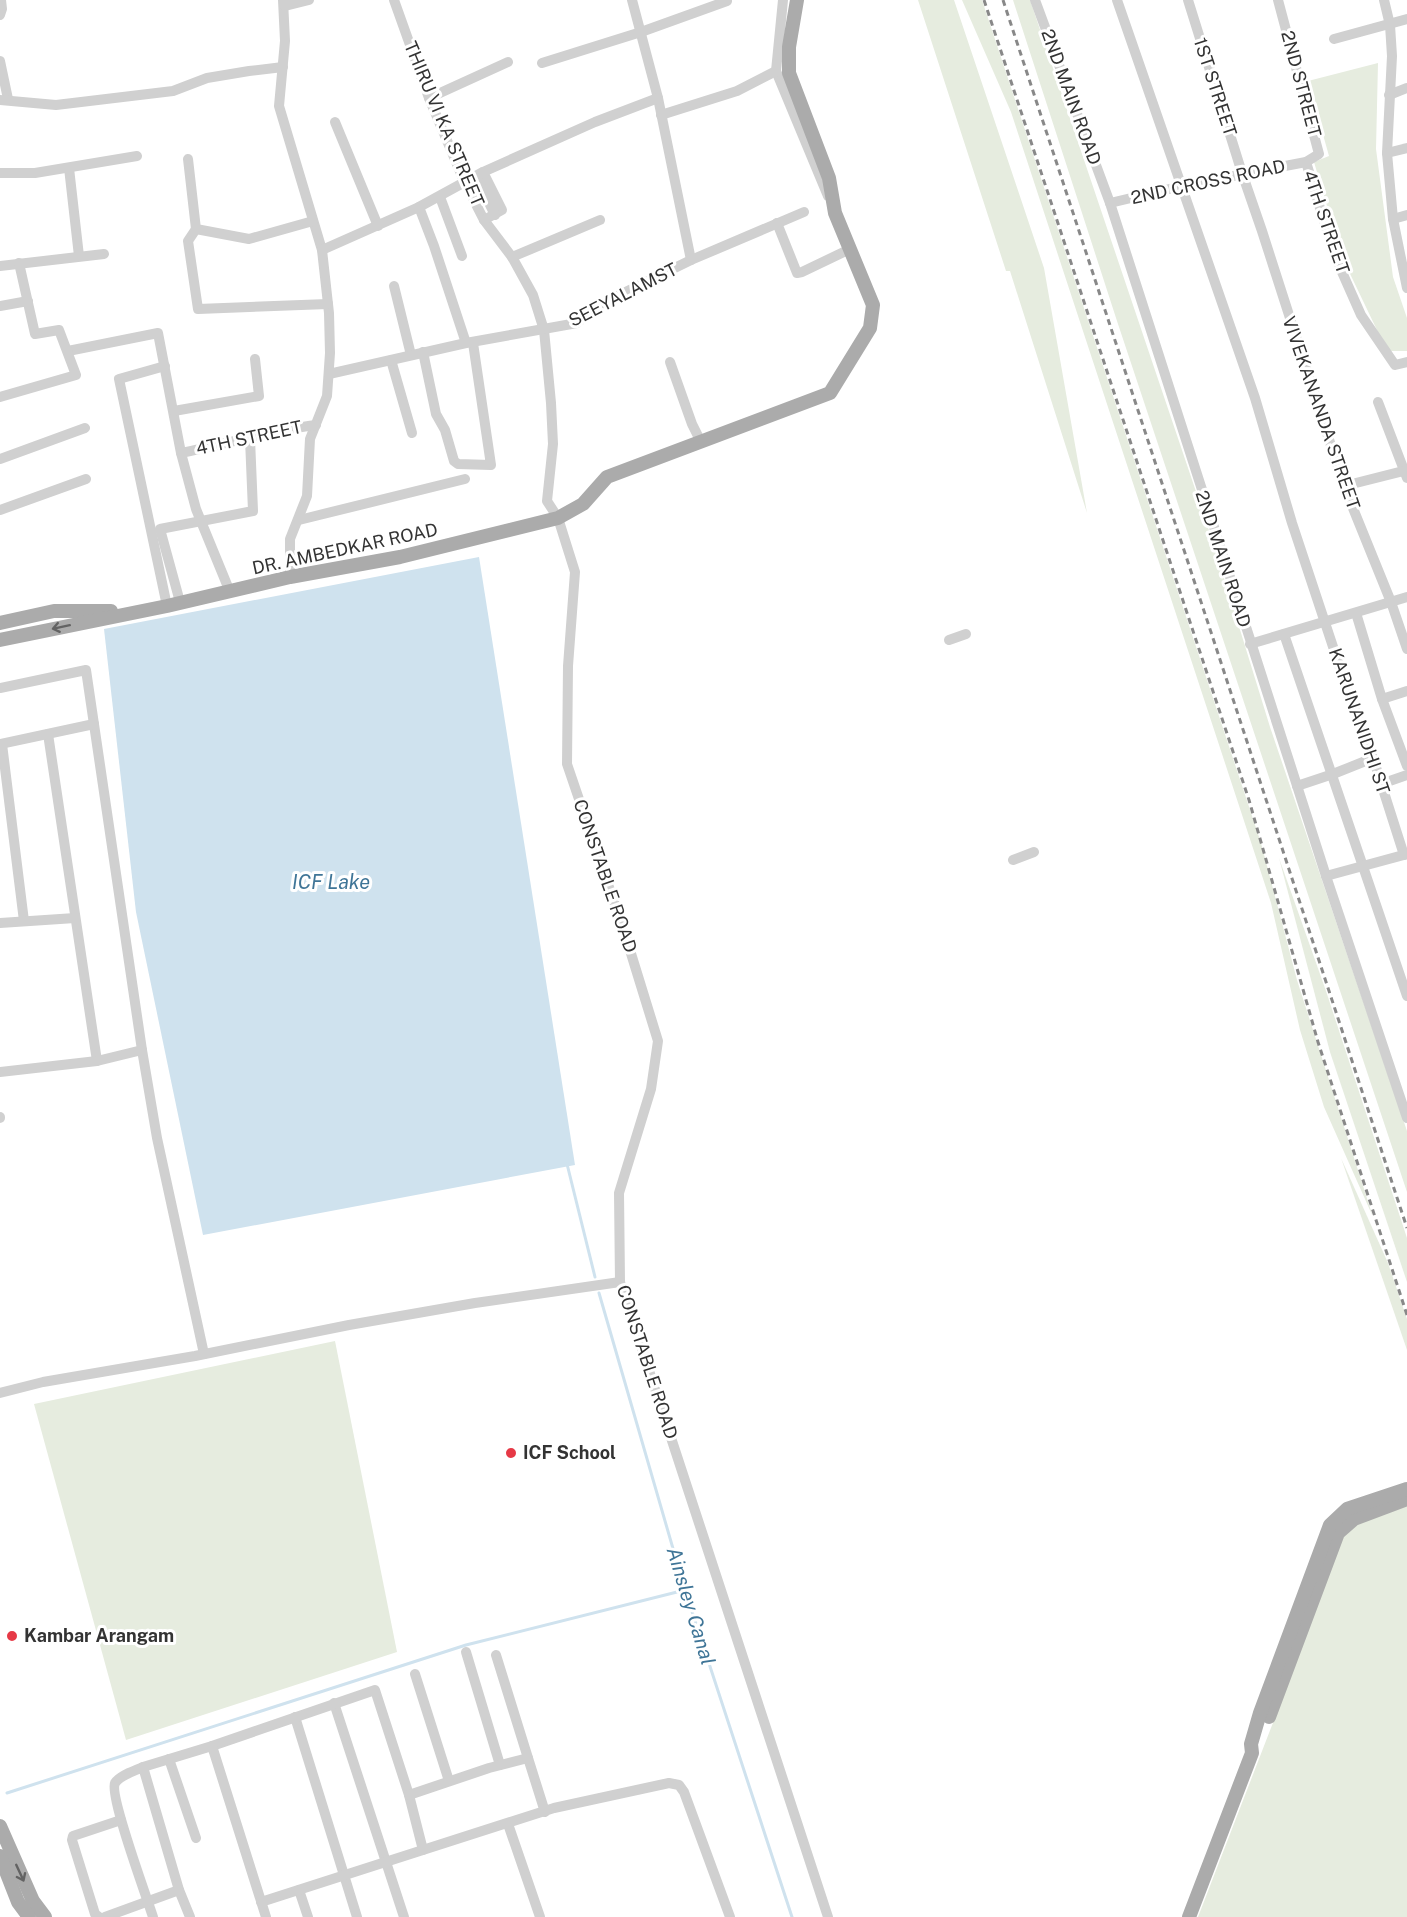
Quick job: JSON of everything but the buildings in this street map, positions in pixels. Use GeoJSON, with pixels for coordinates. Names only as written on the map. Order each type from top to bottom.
{"type":"FeatureCollection","features":[{"type":"Feature","properties":{"kind":"main road","name":"DR. AMBEDKAR ROAD"},"geometry":{"type":"LineString","coordinates":[[0,640],[230,592],[290,577],[400,557],[558,518],[583,504],[607,477],[830,393],[870,328],[873,305],[835,213],[829,178],[789,73],[789,47],[797,0]]}},
{"type":"Feature","properties":{"kind":"main road","name":"DR. AMBEDKAR ROAD"},"geometry":{"type":"LineString","coordinates":[[0,622],[54,611],[139,611]]}},
{"type":"Feature","properties":{"kind":"main road"},"geometry":{"type":"LineString","coordinates":[[1189,1917],[1252,1753],[1251,1744],[1260,1713],[1330,1525],[1347,1509],[1407,1489]]}},
{"type":"Feature","properties":{"kind":"main road"},"geometry":{"type":"LineString","coordinates":[[1252,1753],[1258,1748],[1338,1533],[1354,1519],[1407,1499]]}},
{"type":"Feature","properties":{"kind":"main road"},"geometry":{"type":"LineString","coordinates":[[0,1826],[33,1901],[45,1917]]}},
{"type":"Feature","properties":{"kind":"main road"},"geometry":{"type":"LineString","coordinates":[[0,1856],[18,1902],[28,1917]]}},
{"type":"Feature","properties":{"kind":"street"},"geometry":{"type":"LineString","coordinates":[[0,15],[1,0]]}},
{"type":"Feature","properties":{"kind":"street"},"geometry":{"type":"LineString","coordinates":[[290,577],[290,539],[307,496],[309,439],[327,396],[329,374],[328,304],[322,250],[279,106],[285,41],[284,3],[309,0]]}},
{"type":"Feature","properties":{"kind":"street","name":"THIRU VI KA STREET"},"geometry":{"type":"LineString","coordinates":[[394,0],[429,98],[465,183],[484,220],[512,256],[533,295],[544,330],[551,403],[553,444],[547,501],[558,518]]}},
{"type":"Feature","properties":{"kind":"street"},"geometry":{"type":"LineString","coordinates":[[632,0],[658,98],[691,260]]}},
{"type":"Feature","properties":{"kind":"street"},"geometry":{"type":"LineString","coordinates":[[783,0],[776,71],[835,213]]}},
{"type":"Feature","properties":{"kind":"street","name":"2ND MAIN ROAD"},"geometry":{"type":"LineString","coordinates":[[1035,0],[1110,203],[1250,644],[1407,1119]]}},
{"type":"Feature","properties":{"kind":"street","name":"KARUNANIDHI ST"},"geometry":{"type":"LineString","coordinates":[[1117,0],[1255,398],[1292,524],[1405,855]]}},
{"type":"Feature","properties":{"kind":"street","name":"1ST STREET"},"geometry":{"type":"LineString","coordinates":[[1188,0],[1242,173]]}},
{"type":"Feature","properties":{"kind":"street","name":"2ND STREET"},"geometry":{"type":"LineString","coordinates":[[1278,0],[1319,154],[1306,162]]}},
{"type":"Feature","properties":{"kind":"street"},"geometry":{"type":"LineString","coordinates":[[1384,0],[1390,25],[1392,56],[1387,153],[1393,219],[1406,282]]}},
{"type":"Feature","properties":{"kind":"street"},"geometry":{"type":"LineString","coordinates":[[542,63],[641,32],[728,1]]}},
{"type":"Feature","properties":{"kind":"street"},"geometry":{"type":"LineString","coordinates":[[1334,39],[1407,19]]}},
{"type":"Feature","properties":{"kind":"street"},"geometry":{"type":"LineString","coordinates":[[0,61],[4,100],[56,105],[173,91],[207,78],[283,68]]}},
{"type":"Feature","properties":{"kind":"street"},"geometry":{"type":"LineString","coordinates":[[429,98],[508,62]]}},
{"type":"Feature","properties":{"kind":"street"},"geometry":{"type":"LineString","coordinates":[[661,115],[737,91],[776,71]]}},
{"type":"Feature","properties":{"kind":"street"},"geometry":{"type":"LineString","coordinates":[[1389,95],[1407,88]]}},
{"type":"Feature","properties":{"kind":"street"},"geometry":{"type":"LineString","coordinates":[[322,250],[440,197],[480,174],[595,122],[658,98]]}},
{"type":"Feature","properties":{"kind":"street"},"geometry":{"type":"LineString","coordinates":[[335,122],[378,226]]}},
{"type":"Feature","properties":{"kind":"street"},"geometry":{"type":"LineString","coordinates":[[1387,153],[1407,148]]}},
{"type":"Feature","properties":{"kind":"street"},"geometry":{"type":"LineString","coordinates":[[0,173],[35,173],[137,156]]}},
{"type":"Feature","properties":{"kind":"street"},"geometry":{"type":"LineString","coordinates":[[188,159],[196,229],[188,241],[198,309],[328,304]]}},
{"type":"Feature","properties":{"kind":"street","name":"2ND CROSS ROAD"},"geometry":{"type":"LineString","coordinates":[[1110,203],[1242,173],[1306,162]]}},
{"type":"Feature","properties":{"kind":"street","name":"4TH STREET"},"geometry":{"type":"LineString","coordinates":[[1306,162],[1334,254],[1361,315],[1395,364],[1407,362]]}},
{"type":"Feature","properties":{"kind":"street"},"geometry":{"type":"LineString","coordinates":[[69,168],[79,256]]}},
{"type":"Feature","properties":{"kind":"street","name":"VIVEKANANDA STREET"},"geometry":{"type":"LineString","coordinates":[[1242,173],[1263,231],[1344,486],[1391,602],[1407,650]]}},
{"type":"Feature","properties":{"kind":"street"},"geometry":{"type":"LineString","coordinates":[[480,174],[502,210],[484,220]]}},
{"type":"Feature","properties":{"kind":"street"},"geometry":{"type":"LineString","coordinates":[[440,197],[462,256]]}},
{"type":"Feature","properties":{"kind":"street"},"geometry":{"type":"LineString","coordinates":[[419,207],[469,343],[491,465],[458,464],[454,461],[446,430],[436,414],[423,352]]}},
{"type":"Feature","properties":{"kind":"street","name":"SEEYALAMST"},"geometry":{"type":"LineString","coordinates":[[329,374],[423,352],[577,323],[597,306],[691,260],[804,212]]}},
{"type":"Feature","properties":{"kind":"street"},"geometry":{"type":"LineString","coordinates":[[1393,219],[1407,215]]}},
{"type":"Feature","properties":{"kind":"street"},"geometry":{"type":"LineString","coordinates":[[512,256],[600,220]]}},
{"type":"Feature","properties":{"kind":"street"},"geometry":{"type":"LineString","coordinates":[[196,229],[249,239],[313,221]]}},
{"type":"Feature","properties":{"kind":"street"},"geometry":{"type":"LineString","coordinates":[[777,223],[797,273],[850,249]]}},
{"type":"Feature","properties":{"kind":"street"},"geometry":{"type":"LineString","coordinates":[[0,266],[104,254]]}},
{"type":"Feature","properties":{"kind":"street"},"geometry":{"type":"LineString","coordinates":[[0,397],[76,375],[59,330],[35,334],[19,264]]}},
{"type":"Feature","properties":{"kind":"street"},"geometry":{"type":"LineString","coordinates":[[394,286],[411,355]]}},
{"type":"Feature","properties":{"kind":"street"},"geometry":{"type":"LineString","coordinates":[[0,306],[27,301]]}},
{"type":"Feature","properties":{"kind":"street"},"geometry":{"type":"LineString","coordinates":[[68,351],[158,333],[182,453],[196,508],[230,592]]}},
{"type":"Feature","properties":{"kind":"street"},"geometry":{"type":"LineString","coordinates":[[174,411],[259,396],[255,359]]}},
{"type":"Feature","properties":{"kind":"street"},"geometry":{"type":"LineString","coordinates":[[391,360],[412,433]]}},
{"type":"Feature","properties":{"kind":"street"},"geometry":{"type":"LineString","coordinates":[[670,362],[692,424],[701,442]]}},
{"type":"Feature","properties":{"kind":"street"},"geometry":{"type":"LineString","coordinates":[[165,366],[119,379],[174,604]]}},
{"type":"Feature","properties":{"kind":"street"},"geometry":{"type":"LineString","coordinates":[[1344,486],[1406,472],[1378,402]]}},
{"type":"Feature","properties":{"kind":"street","name":"4TH STREET"},"geometry":{"type":"LineString","coordinates":[[182,453],[250,439],[274,430],[316,424]]}},
{"type":"Feature","properties":{"kind":"street"},"geometry":{"type":"LineString","coordinates":[[0,459],[85,428]]}},
{"type":"Feature","properties":{"kind":"street"},"geometry":{"type":"LineString","coordinates":[[174,604],[160,529],[253,511],[250,439]]}},
{"type":"Feature","properties":{"kind":"street"},"geometry":{"type":"LineString","coordinates":[[299,520],[465,479]]}},
{"type":"Feature","properties":{"kind":"street"},"geometry":{"type":"LineString","coordinates":[[0,510],[86,480]]}},
{"type":"Feature","properties":{"kind":"street","name":"CONSTABLE ROAD"},"geometry":{"type":"LineString","coordinates":[[558,518],[575,572],[568,666],[567,764],[625,934],[658,1041],[651,1089],[619,1193],[620,1282],[828,1917]]}},
{"type":"Feature","properties":{"kind":"street"},"geometry":{"type":"LineString","coordinates":[[1250,644],[1407,597]]}},
{"type":"Feature","properties":{"kind":"street"},"geometry":{"type":"LineString","coordinates":[[1356,613],[1382,699],[1407,766]]}},
{"type":"Feature","properties":{"kind":"street"},"geometry":{"type":"LineString","coordinates":[[949,640],[966,634]]}},
{"type":"Feature","properties":{"kind":"street"},"geometry":{"type":"LineString","coordinates":[[1284,634],[1407,996]]}},
{"type":"Feature","properties":{"kind":"street"},"geometry":{"type":"LineString","coordinates":[[0,688],[86,670],[142,1050],[158,1138],[204,1354]]}},
{"type":"Feature","properties":{"kind":"street"},"geometry":{"type":"LineString","coordinates":[[1382,699],[1407,691]]}},
{"type":"Feature","properties":{"kind":"street"},"geometry":{"type":"LineString","coordinates":[[24,921],[1,744],[94,724]]}},
{"type":"Feature","properties":{"kind":"street"},"geometry":{"type":"LineString","coordinates":[[48,734],[97,1061]]}},
{"type":"Feature","properties":{"kind":"street"},"geometry":{"type":"LineString","coordinates":[[1297,786],[1373,758]]}},
{"type":"Feature","properties":{"kind":"street"},"geometry":{"type":"LineString","coordinates":[[1381,784],[1407,775]]}},
{"type":"Feature","properties":{"kind":"street"},"geometry":{"type":"LineString","coordinates":[[1013,860],[1034,852]]}},
{"type":"Feature","properties":{"kind":"street"},"geometry":{"type":"LineString","coordinates":[[1326,876],[1405,855]]}},
{"type":"Feature","properties":{"kind":"street"},"geometry":{"type":"LineString","coordinates":[[0,923],[75,918]]}},
{"type":"Feature","properties":{"kind":"street"},"geometry":{"type":"LineString","coordinates":[[0,1072],[97,1061],[142,1050]]}},
{"type":"Feature","properties":{"kind":"street"},"geometry":{"type":"LineString","coordinates":[[0,1394],[43,1382],[204,1354],[350,1324],[620,1282]]}},
{"type":"Feature","properties":{"kind":"street"},"geometry":{"type":"LineString","coordinates":[[466,1652],[500,1765]]}},
{"type":"Feature","properties":{"kind":"street"},"geometry":{"type":"LineString","coordinates":[[496,1655],[545,1812]]}},
{"type":"Feature","properties":{"kind":"street"},"geometry":{"type":"LineString","coordinates":[[416,1674],[449,1781]]}},
{"type":"Feature","properties":{"kind":"street"},"geometry":{"type":"LineString","coordinates":[[153,1917],[121,1820],[114,1788],[116,1781],[143,1767],[212,1746],[375,1690],[409,1795],[423,1850]]}},
{"type":"Feature","properties":{"kind":"street"},"geometry":{"type":"LineString","coordinates":[[334,1703],[404,1917]]}},
{"type":"Feature","properties":{"kind":"street"},"geometry":{"type":"LineString","coordinates":[[295,1717],[357,1917]]}},
{"type":"Feature","properties":{"kind":"street"},"geometry":{"type":"LineString","coordinates":[[212,1746],[266,1917]]}},
{"type":"Feature","properties":{"kind":"street"},"geometry":{"type":"LineString","coordinates":[[409,1795],[528,1758]]}},
{"type":"Feature","properties":{"kind":"street"},"geometry":{"type":"LineString","coordinates":[[169,1759],[196,1838]]}},
{"type":"Feature","properties":{"kind":"street"},"geometry":{"type":"LineString","coordinates":[[143,1767],[179,1890],[190,1917]]}},
{"type":"Feature","properties":{"kind":"street"},"geometry":{"type":"LineString","coordinates":[[261,1902],[545,1812],[669,1783],[679,1785],[684,1792],[730,1917]]}},
{"type":"Feature","properties":{"kind":"street"},"geometry":{"type":"LineString","coordinates":[[99,1917],[95,1914],[72,1840],[74,1836],[121,1820]]}},
{"type":"Feature","properties":{"kind":"street"},"geometry":{"type":"LineString","coordinates":[[508,1824],[540,1917]]}},
{"type":"Feature","properties":{"kind":"street"},"geometry":{"type":"LineString","coordinates":[[105,1917],[179,1890]]}},
{"type":"Feature","properties":{"kind":"street"},"geometry":{"type":"LineString","coordinates":[[299,1890],[308,1917]]}},
{"type":"Feature","properties":{"kind":"shaded area"},"geometry":{"type":"Polygon","coordinates":[[[918,0],[954,0],[1044,268],[1087,513],[1010,271],[1006,271],[918,0]]]}},
{"type":"Feature","properties":{"kind":"shaded area"},"geometry":{"type":"Polygon","coordinates":[[[962,0],[982,0],[1261,843],[1297,980],[1373,1217],[1324,1107],[1300,1030],[1271,903],[1011,112],[962,0]]]}},
{"type":"Feature","properties":{"kind":"shaded area"},"geometry":{"type":"Polygon","coordinates":[[[1013,0],[1030,0],[1212,539],[1270,727],[1407,1131],[1407,1192],[1117,321],[1013,0]]]}},
{"type":"Feature","properties":{"kind":"shaded area"},"geometry":{"type":"Polygon","coordinates":[[[1378,63],[1376,149],[1393,277],[1407,318],[1407,351],[1387,351],[1342,257],[1314,162],[1329,156],[1308,81],[1378,63]]]}},
{"type":"Feature","properties":{"kind":"shaded area"},"geometry":{"type":"Polygon","coordinates":[[[1279,858],[1326,991],[1407,1238],[1407,1282],[1330,1052],[1279,858]]]}},
{"type":"Feature","properties":{"kind":"shaded area"},"geometry":{"type":"Polygon","coordinates":[[[1341,1158],[1388,1263],[1407,1319],[1407,1350],[1341,1158]]]}},
{"type":"Feature","properties":{"kind":"shaded area"},"geometry":{"type":"Polygon","coordinates":[[[335,1341],[397,1652],[126,1740],[34,1404],[335,1341]]]}},
{"type":"Feature","properties":{"kind":"shaded area"},"geometry":{"type":"Polygon","coordinates":[[[1407,1504],[1407,1917],[1198,1917],[1342,1536],[1354,1525],[1407,1504]]]}},
{"type":"Feature","properties":{"kind":"water","name":"ICF Lake"},"geometry":{"type":"Polygon","coordinates":[[[479,557],[575,1165],[203,1235],[136,912],[104,629],[479,557]]]}},
{"type":"Feature","properties":{"kind":"waterway","name":"Ainsley Canal"},"geometry":{"type":"LineString","coordinates":[[567,1164],[595,1277]]}},
{"type":"Feature","properties":{"kind":"waterway","name":"Ainsley Canal"},"geometry":{"type":"LineString","coordinates":[[599,1293],[685,1590],[792,1917]]}},
{"type":"Feature","properties":{"kind":"waterway"},"geometry":{"type":"LineString","coordinates":[[7,1793],[466,1645],[685,1590]]}},
{"type":"Feature","properties":{"kind":"railway"},"geometry":{"type":"LineString","coordinates":[[984,0],[1249,800],[1318,1042],[1407,1315]]}},
{"type":"Feature","properties":{"kind":"railway"},"geometry":{"type":"LineString","coordinates":[[1003,0],[1407,1228]]}},
{"type":"Feature","properties":{"kind":"place","name":"ICF School"},"geometry":{"type":"Point","coordinates":[511,1453]}},
{"type":"Feature","properties":{"kind":"place","name":"Kambar Arangam"},"geometry":{"type":"Point","coordinates":[12,1636]}}]}
